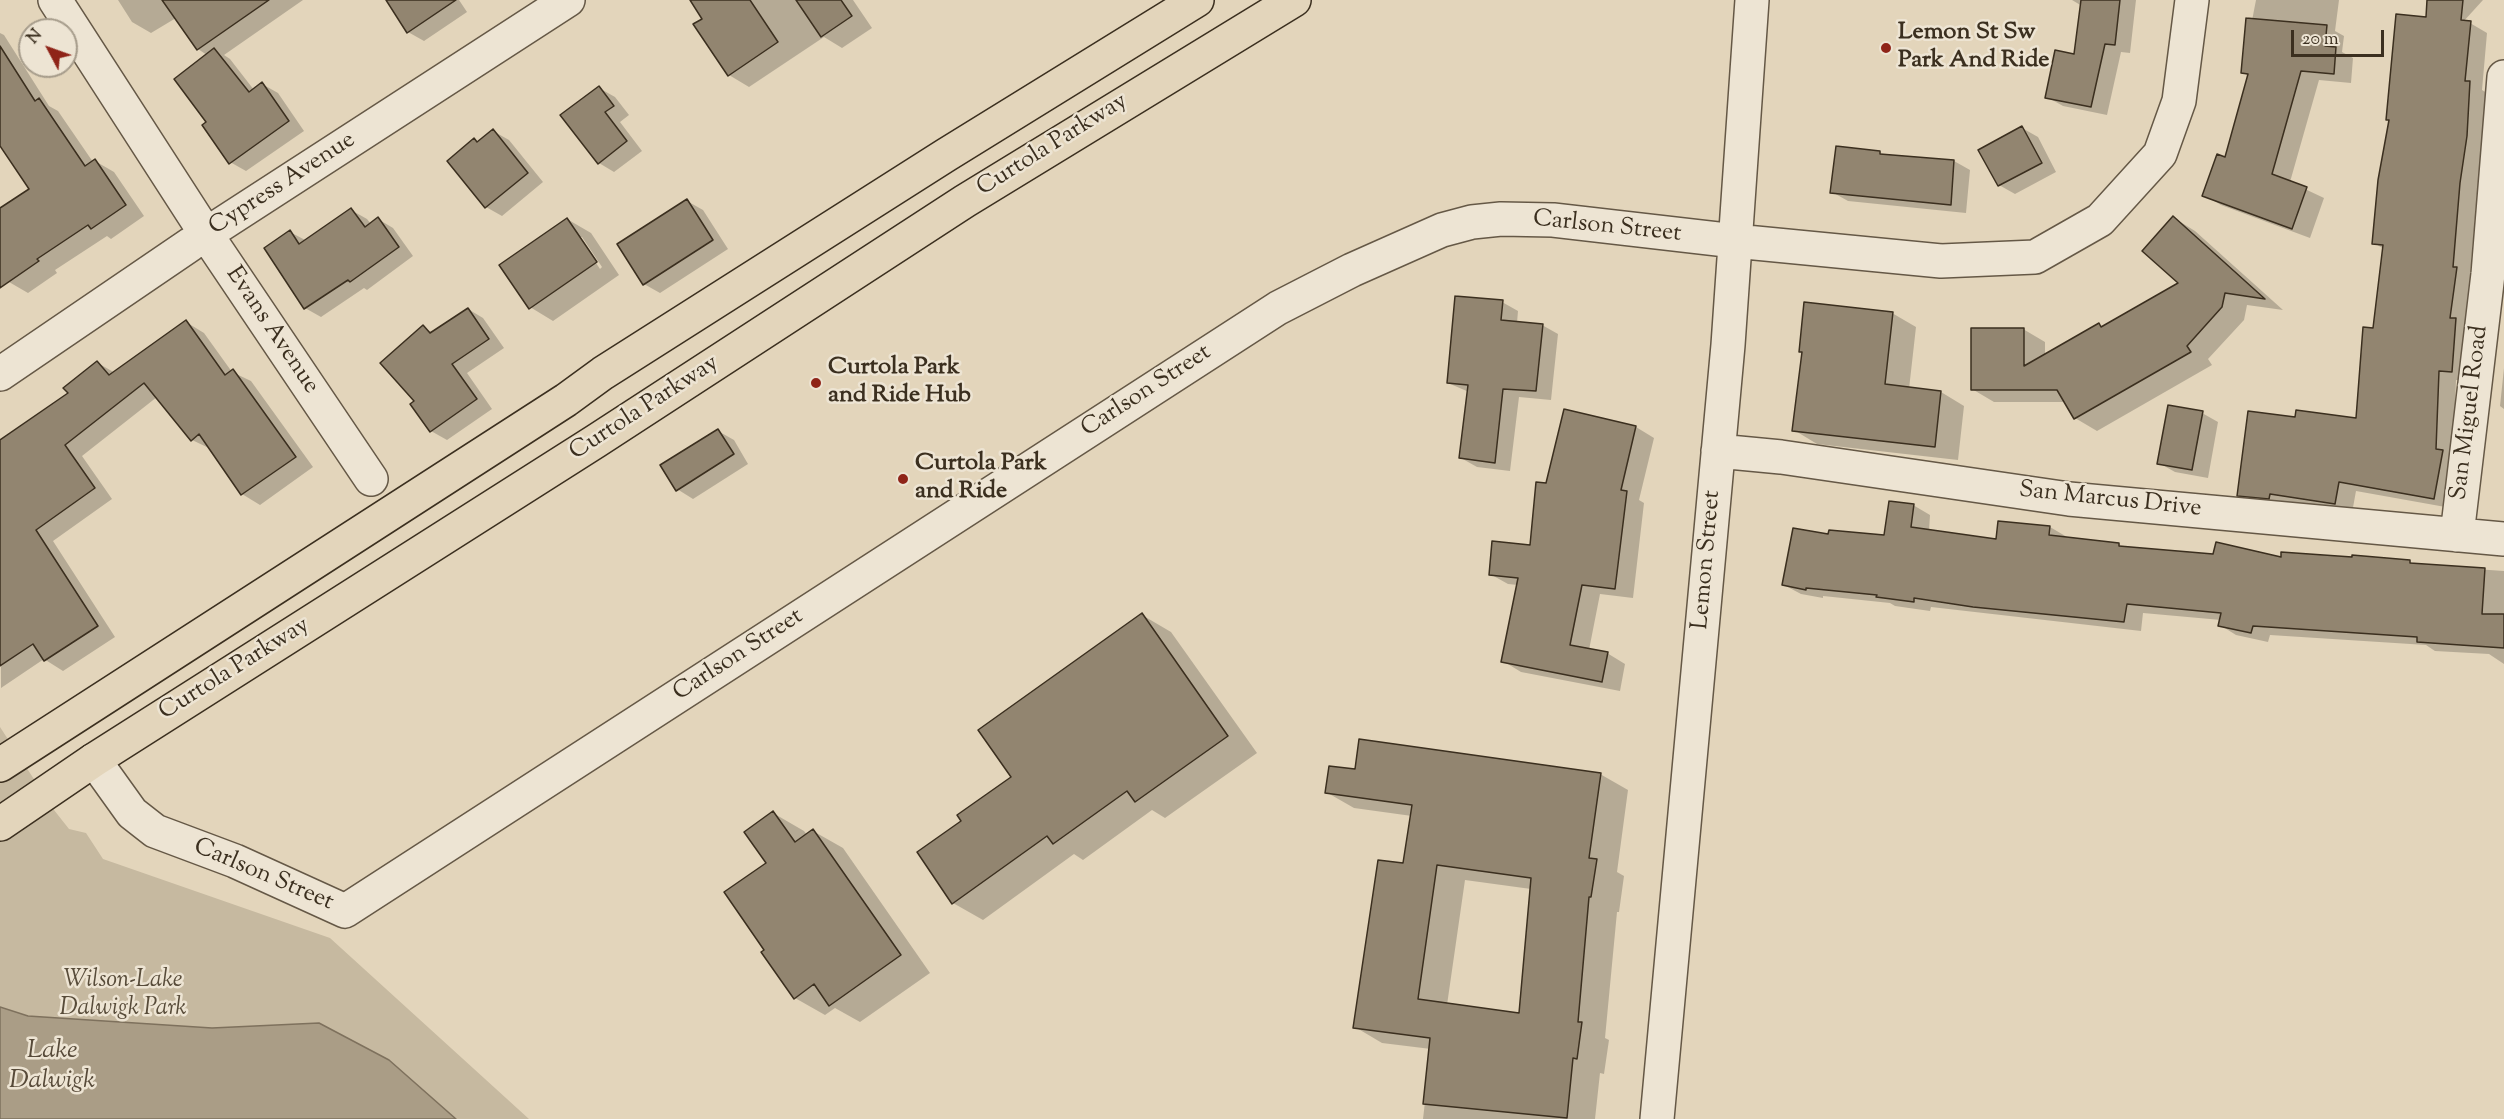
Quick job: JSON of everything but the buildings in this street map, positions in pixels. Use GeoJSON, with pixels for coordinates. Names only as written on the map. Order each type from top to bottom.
{"type":"FeatureCollection","features":[{"type":"Feature","properties":{"kind":"main road","name":"Curtola Parkway"},"geometry":{"type":"LineString","coordinates":[[0,765],[556,406],[603,373],[946,155],[1197,0]]}},
{"type":"Feature","properties":{"kind":"main road","name":"Curtola Parkway"},"geometry":{"type":"LineString","coordinates":[[0,824],[94,760],[596,441],[974,195],[1294,0]]}},
{"type":"Feature","properties":{"kind":"main road"},"geometry":{"type":"LineString","coordinates":[[94,760],[99,734],[146,670]]}},
{"type":"Feature","properties":{"kind":"street","name":"Evans Avenue"},"geometry":{"type":"LineString","coordinates":[[55,0],[206,234],[371,480]]}},
{"type":"Feature","properties":{"kind":"street","name":"Cypress Avenue"},"geometry":{"type":"LineString","coordinates":[[0,374],[206,234],[568,0]]}},
{"type":"Feature","properties":{"kind":"street","name":"Lemon Street"},"geometry":{"type":"LineString","coordinates":[[1657,1119],[1718,452],[1752,0]]}},
{"type":"Feature","properties":{"kind":"street","name":"Carlson Street"},"geometry":{"type":"LineString","coordinates":[[94,760],[132,813],[155,831],[235,861],[345,910],[1268,314],[1310,291],[1442,230],[1472,222],[1501,219],[1553,220],[1735,242],[1941,261],[2035,257],[2100,220],[2160,154],[2179,101],[2192,0]]}},
{"type":"Feature","properties":{"kind":"street","name":"San Miguel Road"},"geometry":{"type":"LineString","coordinates":[[2457,535],[2496,275],[2504,77]]}},
{"type":"Feature","properties":{"kind":"street","name":"San Marcus Drive"},"geometry":{"type":"LineString","coordinates":[[1718,452],[1781,457],[2068,499],[2504,539]]}},
{"type":"Feature","properties":{"kind":"green space","name":"Wilson-Lake Dalwigk Park"},"geometry":{"type":"Polygon","coordinates":[[[0,727],[54,810],[69,829],[86,833],[103,859],[330,938],[529,1119],[0,1119],[0,727]]]}},
{"type":"Feature","properties":{"kind":"water","name":"Lake Dalwigk"},"geometry":{"type":"Polygon","coordinates":[[[0,1007],[28,1016],[212,1028],[319,1023],[389,1060],[456,1119],[0,1119],[0,1007]]]}},
{"type":"Feature","properties":{"kind":"place","name":"Lemon St Sw Park And Ride"},"geometry":{"type":"Point","coordinates":[1886,48]}},
{"type":"Feature","properties":{"kind":"place","name":"Curtola Park and Ride Hub"},"geometry":{"type":"Point","coordinates":[816,383]}},
{"type":"Feature","properties":{"kind":"place","name":"Curtola Park and Ride"},"geometry":{"type":"Point","coordinates":[903,479]}}]}
